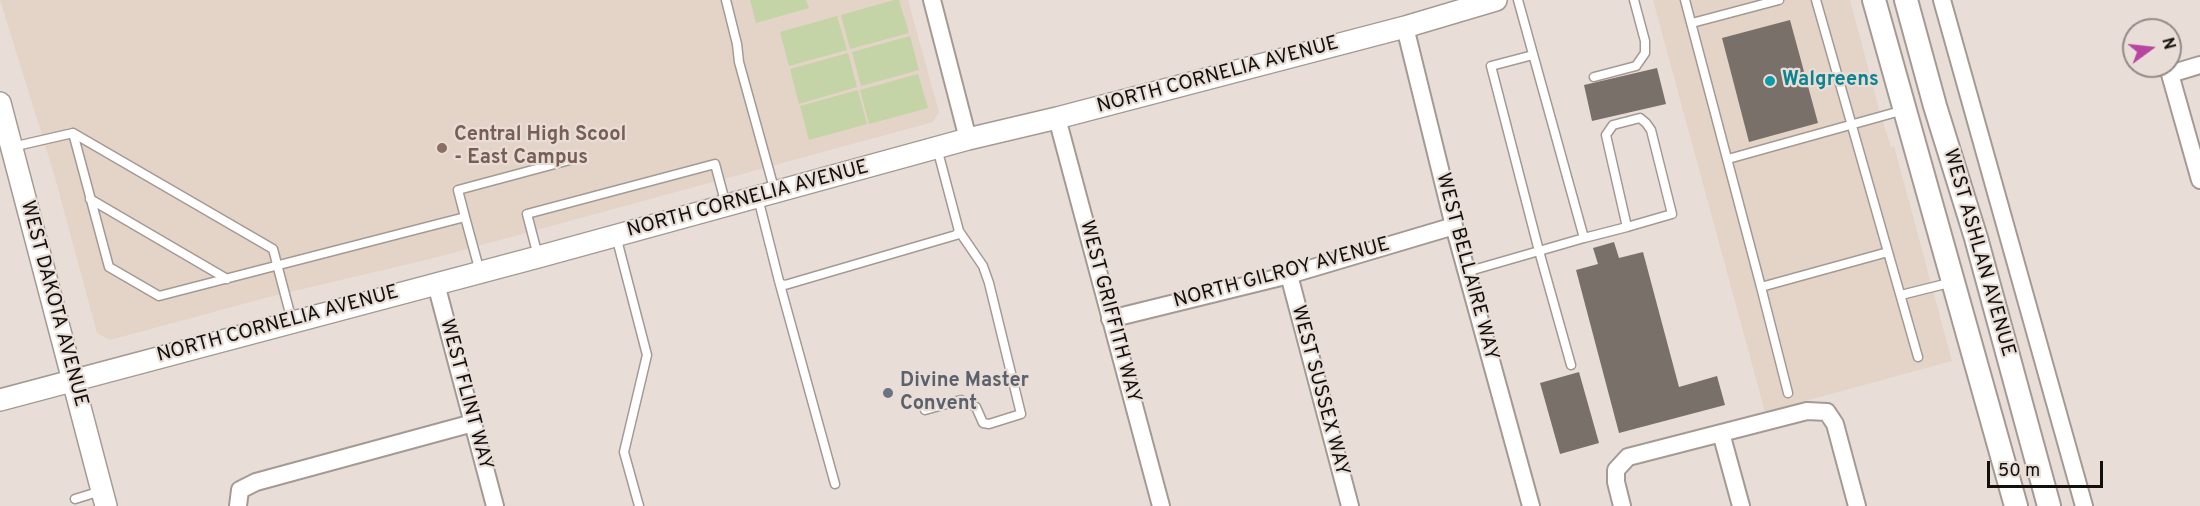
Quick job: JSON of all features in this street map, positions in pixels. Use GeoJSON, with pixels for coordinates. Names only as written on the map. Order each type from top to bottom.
{"type":"FeatureCollection","features":[{"type":"Feature","properties":{"kind":"main road","name":"WEST ASHLAN AVENUE"},"geometry":{"type":"LineString","coordinates":[[1874,0],[2016,506]]}},
{"type":"Feature","properties":{"kind":"main road","name":"WEST ASHLAN AVENUE"},"geometry":{"type":"LineString","coordinates":[[1906,0],[1935,106],[1976,238],[2049,506]]}},
{"type":"Feature","properties":{"kind":"main road"},"geometry":{"type":"LineString","coordinates":[[1953,281],[1979,295],[2004,386],[2021,404]]}},
{"type":"Feature","properties":{"kind":"street"},"geometry":{"type":"LineString","coordinates":[[932,0],[968,139]]}},
{"type":"Feature","properties":{"kind":"street","name":"NORTH CORNELIA AVENUE"},"geometry":{"type":"LineString","coordinates":[[0,400],[616,236],[937,147],[1405,27],[1496,0]]}},
{"type":"Feature","properties":{"kind":"street"},"geometry":{"type":"LineString","coordinates":[[1942,0],[2084,506]]}},
{"type":"Feature","properties":{"kind":"street","name":"WEST BELLAIRE WAY"},"geometry":{"type":"LineString","coordinates":[[1405,27],[1466,272],[1531,506]]}},
{"type":"Feature","properties":{"kind":"street"},"geometry":{"type":"LineString","coordinates":[[2200,65],[2170,74],[2200,180]]}},
{"type":"Feature","properties":{"kind":"street","name":"WEST DAKOTA AVENUE"},"geometry":{"type":"LineString","coordinates":[[0,103],[104,498]]}},
{"type":"Feature","properties":{"kind":"street","name":"WEST GRIFFITH WAY"},"geometry":{"type":"LineString","coordinates":[[1057,118],[1161,506]]}},
{"type":"Feature","properties":{"kind":"street","name":"NORTH GILROY AVENUE"},"geometry":{"type":"LineString","coordinates":[[1110,319],[1289,275],[1454,226]]}},
{"type":"Feature","properties":{"kind":"street","name":"WEST SUSSEX WAY"},"geometry":{"type":"LineString","coordinates":[[1289,275],[1350,506]]}},
{"type":"Feature","properties":{"kind":"street","name":"WEST FLINT WAY"},"geometry":{"type":"LineString","coordinates":[[436,284],[495,506]]}},
{"type":"Feature","properties":{"kind":"street"},"geometry":{"type":"LineString","coordinates":[[1622,506],[1616,482],[1616,470],[1628,457],[1807,411],[1827,412],[1834,424],[1857,506]]}},
{"type":"Feature","properties":{"kind":"street"},"geometry":{"type":"LineString","coordinates":[[239,498],[256,483],[473,423]]}},
{"type":"Feature","properties":{"kind":"street"},"geometry":{"type":"LineString","coordinates":[[1722,433],[1741,506]]}},
{"type":"Feature","properties":{"kind":"lane"},"geometry":{"type":"LineString","coordinates":[[726,0],[737,44],[781,284],[836,484]]}},
{"type":"Feature","properties":{"kind":"lane"},"geometry":{"type":"LineString","coordinates":[[1518,0],[1584,238]]}},
{"type":"Feature","properties":{"kind":"lane"},"geometry":{"type":"LineString","coordinates":[[1594,77],[1636,66],[1645,53],[1645,41],[1634,0]]}},
{"type":"Feature","properties":{"kind":"lane"},"geometry":{"type":"LineString","coordinates":[[1685,0],[1788,393]]}},
{"type":"Feature","properties":{"kind":"lane"},"geometry":{"type":"LineString","coordinates":[[1692,23],[1779,0]]}},
{"type":"Feature","properties":{"kind":"lane"},"geometry":{"type":"LineString","coordinates":[[1816,0],[1918,357]]}},
{"type":"Feature","properties":{"kind":"lane"},"geometry":{"type":"LineString","coordinates":[[1533,55],[1491,66],[1539,251],[1572,365]]}},
{"type":"Feature","properties":{"kind":"lane"},"geometry":{"type":"LineString","coordinates":[[1728,159],[1904,110]]}},
{"type":"Feature","properties":{"kind":"lane"},"geometry":{"type":"LineString","coordinates":[[1466,272],[1672,214],[1651,130],[1640,118],[1613,126],[1606,135],[1627,226]]}},
{"type":"Feature","properties":{"kind":"lane"},"geometry":{"type":"LineString","coordinates":[[12,148],[73,133],[273,249],[292,321]]}},
{"type":"Feature","properties":{"kind":"lane"},"geometry":{"type":"LineString","coordinates":[[73,133],[109,267],[159,296],[465,217]]}},
{"type":"Feature","properties":{"kind":"lane"},"geometry":{"type":"LineString","coordinates":[[925,410],[961,400],[976,407],[983,423],[989,424],[1021,414],[989,283],[976,255],[959,231],[937,147]]}},
{"type":"Feature","properties":{"kind":"lane"},"geometry":{"type":"LineString","coordinates":[[480,272],[458,190],[581,157]]}},
{"type":"Feature","properties":{"kind":"lane"},"geometry":{"type":"LineString","coordinates":[[538,257],[527,214],[715,164],[726,206]]}},
{"type":"Feature","properties":{"kind":"lane"},"geometry":{"type":"LineString","coordinates":[[90,199],[227,279]]}},
{"type":"Feature","properties":{"kind":"lane"},"geometry":{"type":"LineString","coordinates":[[781,284],[785,285],[956,236],[959,231]]}},
{"type":"Feature","properties":{"kind":"lane"},"geometry":{"type":"LineString","coordinates":[[616,236],[647,355],[624,452],[639,506]]}},
{"type":"Feature","properties":{"kind":"lane"},"geometry":{"type":"LineString","coordinates":[[1761,286],[1888,252]]}},
{"type":"Feature","properties":{"kind":"lane"},"geometry":{"type":"LineString","coordinates":[[1901,295],[1953,281]]}},
{"type":"Feature","properties":{"kind":"lane"},"geometry":{"type":"LineString","coordinates":[[75,500],[104,498]]}},
{"type":"Feature","properties":{"kind":"shaded area","name":"Central High Scool - East Campus"},"geometry":{"type":"Polygon","coordinates":[[[0,0],[908,0],[939,112],[933,122],[434,258],[269,297],[110,340],[97,333],[54,174],[0,0]]]}},
{"type":"Feature","properties":{"kind":"shaded area"},"geometry":{"type":"Polygon","coordinates":[[[1653,0],[1850,0],[1879,109],[1891,147],[1894,146],[1952,361],[1765,412],[1653,0]]]}},
{"type":"Feature","properties":{"kind":"green space"},"geometry":{"type":"Polygon","coordinates":[[[750,0],[806,0],[809,8],[756,23],[750,0]]]}},
{"type":"Feature","properties":{"kind":"green space"},"geometry":{"type":"Polygon","coordinates":[[[899,0],[909,33],[850,49],[841,15],[899,0]]]}},
{"type":"Feature","properties":{"kind":"green space"},"geometry":{"type":"Polygon","coordinates":[[[837,16],[847,50],[789,66],[780,32],[837,16]]]}},
{"type":"Feature","properties":{"kind":"green space"},"geometry":{"type":"Polygon","coordinates":[[[910,36],[919,70],[861,86],[852,52],[910,36]]]}},
{"type":"Feature","properties":{"kind":"green space"},"geometry":{"type":"Polygon","coordinates":[[[848,53],[857,87],[799,104],[790,69],[848,53]]]}},
{"type":"Feature","properties":{"kind":"green space"},"geometry":{"type":"Polygon","coordinates":[[[918,74],[928,108],[869,124],[860,90],[918,74]]]}},
{"type":"Feature","properties":{"kind":"green space"},"geometry":{"type":"Polygon","coordinates":[[[858,90],[867,124],[809,140],[800,106],[858,90]]]}},
{"type":"Feature","properties":{"kind":"building","name":"Walgreens"},"geometry":{"type":"Polygon","coordinates":[[[1790,20],[1818,123],[1749,142],[1722,38],[1790,20]]]}},
{"type":"Feature","properties":{"kind":"building"},"geometry":{"type":"Polygon","coordinates":[[[1657,68],[1666,104],[1592,121],[1584,85],[1657,68]]]}},
{"type":"Feature","properties":{"kind":"building"},"geometry":{"type":"Polygon","coordinates":[[[1614,242],[1619,258],[1643,252],[1679,387],[1717,376],[1725,405],[1619,433],[1576,270],[1598,264],[1593,248],[1614,242]]]}},
{"type":"Feature","properties":{"kind":"building"},"geometry":{"type":"Polygon","coordinates":[[[1579,372],[1599,443],[1560,454],[1540,383],[1579,372]]]}},
{"type":"Feature","properties":{"kind":"place","name":"Walgreens"},"geometry":{"type":"Point","coordinates":[1770,81]}},
{"type":"Feature","properties":{"kind":"place","name":"Central High Scool - East Campus"},"geometry":{"type":"Point","coordinates":[442,148]}},
{"type":"Feature","properties":{"kind":"place","name":"Divine Master Convent"},"geometry":{"type":"Point","coordinates":[888,393]}}]}
